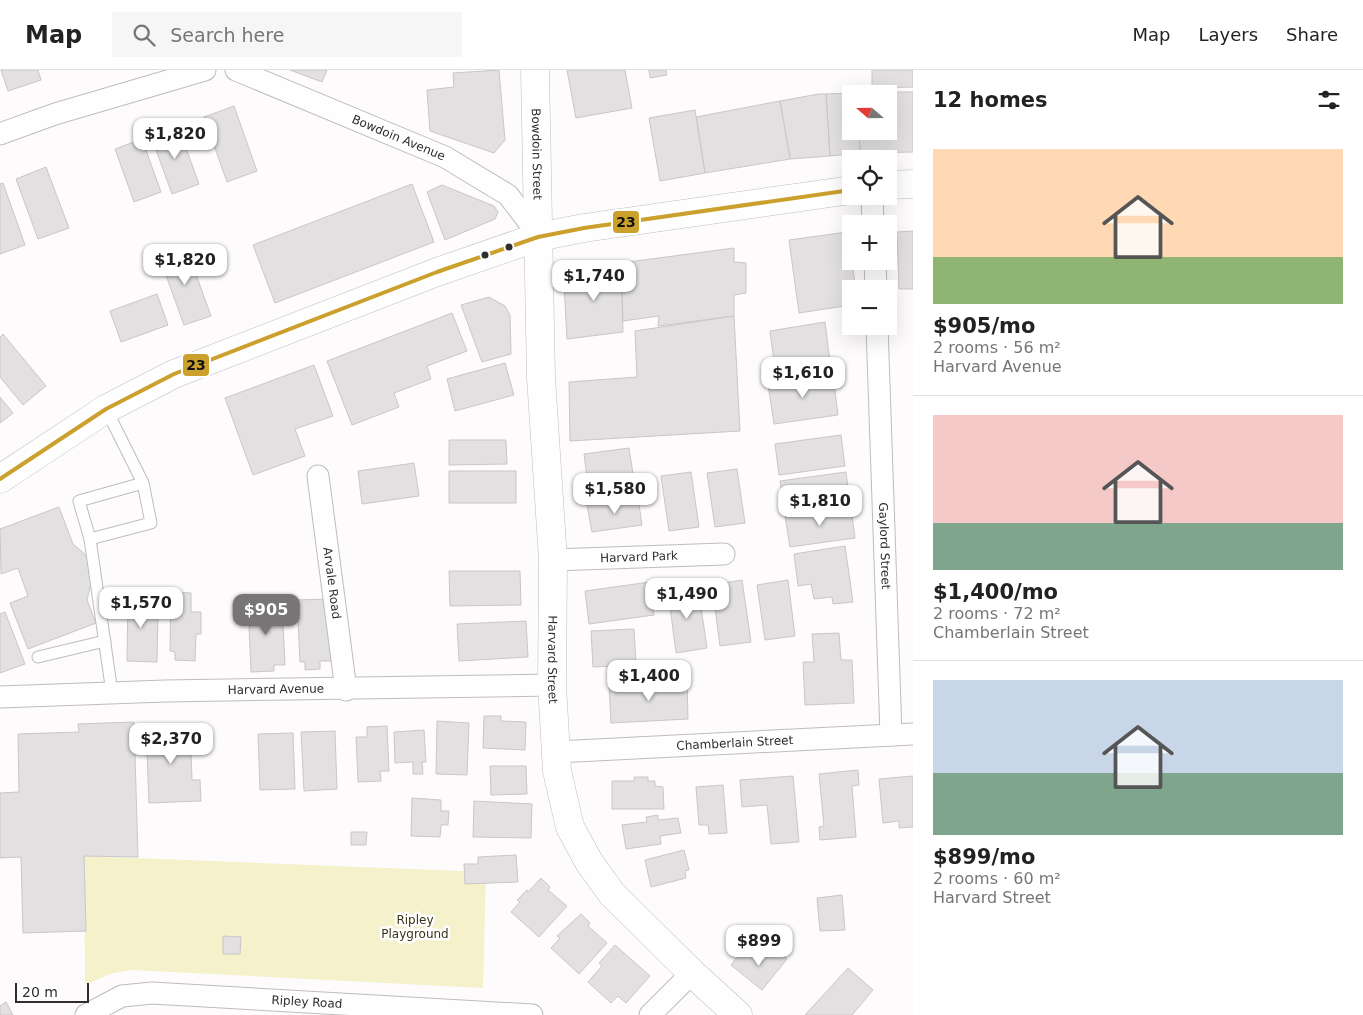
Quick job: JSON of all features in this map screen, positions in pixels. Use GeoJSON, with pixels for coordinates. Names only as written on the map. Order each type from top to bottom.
{"type":"FeatureCollection","features":[{"type":"Feature","properties":{"kind":"main road","name":"Bowdoin Street"},"geometry":{"type":"LineString","coordinates":[[535,70],[540,237]]}},
{"type":"Feature","properties":{"kind":"main road"},"geometry":{"type":"LineString","coordinates":[[897,185],[913,184]]}},
{"type":"Feature","properties":{"kind":"main road"},"geometry":{"type":"LineString","coordinates":[[0,479],[106,409],[174,374],[437,272],[540,237],[584,228],[842,191]]}},
{"type":"Feature","properties":{"kind":"main road","name":"Harvard Street"},"geometry":{"type":"LineString","coordinates":[[540,237],[542,377],[554,560],[552,685],[557,771],[570,826],[589,862],[612,894],[692,973],[738,1015]]}},
{"type":"Feature","properties":{"kind":"street"},"geometry":{"type":"LineString","coordinates":[[0,134],[159,77],[205,70]]}},
{"type":"Feature","properties":{"kind":"street","name":"Bowdoin Avenue"},"geometry":{"type":"LineString","coordinates":[[236,70],[445,157],[508,195],[540,237]]}},
{"type":"Feature","properties":{"kind":"street","name":"Gaylord Street"},"geometry":{"type":"LineString","coordinates":[[877,335],[892,735]]}},
{"type":"Feature","properties":{"kind":"street","name":"Arvale Road"},"geometry":{"type":"LineString","coordinates":[[318,476],[346,690]]}},
{"type":"Feature","properties":{"kind":"street","name":"Harvard Park"},"geometry":{"type":"LineString","coordinates":[[554,560],[724,554]]}},
{"type":"Feature","properties":{"kind":"street","name":"Harvard Avenue"},"geometry":{"type":"LineString","coordinates":[[0,697],[112,693],[552,685]]}},
{"type":"Feature","properties":{"kind":"street","name":"Chamberlain Street"},"geometry":{"type":"LineString","coordinates":[[556,752],[913,734]]}},
{"type":"Feature","properties":{"kind":"street"},"geometry":{"type":"LineString","coordinates":[[650,1015],[692,973]]}},
{"type":"Feature","properties":{"kind":"street","name":"Ripley Road"},"geometry":{"type":"LineString","coordinates":[[86,1015],[122,996],[152,993],[532,1015]]}},
{"type":"Feature","properties":{"kind":"lane"},"geometry":{"type":"LineString","coordinates":[[90,538],[151,524],[143,483],[106,409]]}},
{"type":"Feature","properties":{"kind":"lane"},"geometry":{"type":"LineString","coordinates":[[112,693],[90,538],[79,501],[143,483]]}},
{"type":"Feature","properties":{"kind":"lane"},"geometry":{"type":"LineString","coordinates":[[38,657],[105,642]]}},
{"type":"Feature","properties":{"kind":"green space","name":"Ripley Playground"},"geometry":{"type":"Polygon","coordinates":[[[84,856],[486,872],[483,988],[132,970],[110,974],[85,985],[84,856]]]}},
{"type":"Feature","properties":{"kind":"building"},"geometry":{"type":"Polygon","coordinates":[[[1,70],[38,70],[41,80],[8,91],[1,70]]]}},
{"type":"Feature","properties":{"kind":"building"},"geometry":{"type":"Polygon","coordinates":[[[290,70],[327,70],[322,82],[290,70]]]}},
{"type":"Feature","properties":{"kind":"building"},"geometry":{"type":"Polygon","coordinates":[[[499,70],[505,140],[494,153],[430,131],[427,90],[454,87],[453,73],[499,70]]]}},
{"type":"Feature","properties":{"kind":"building"},"geometry":{"type":"Polygon","coordinates":[[[567,70],[625,70],[632,108],[576,118],[567,70]]]}},
{"type":"Feature","properties":{"kind":"building"},"geometry":{"type":"Polygon","coordinates":[[[649,70],[666,70],[667,75],[650,78],[649,70]]]}},
{"type":"Feature","properties":{"kind":"building"},"geometry":{"type":"Polygon","coordinates":[[[872,70],[913,70],[913,87],[872,85],[872,70]]]}},
{"type":"Feature","properties":{"kind":"building"},"geometry":{"type":"Polygon","coordinates":[[[898,92],[913,92],[913,152],[860,150],[859,140],[898,140],[898,92]]]}},
{"type":"Feature","properties":{"kind":"building"},"geometry":{"type":"Polygon","coordinates":[[[842,93],[842,140],[859,140],[860,150],[842,150],[842,155],[830,156],[826,94],[842,93]]]}},
{"type":"Feature","properties":{"kind":"building"},"geometry":{"type":"Polygon","coordinates":[[[826,94],[830,156],[790,159],[780,101],[826,94]]]}},
{"type":"Feature","properties":{"kind":"building"},"geometry":{"type":"Polygon","coordinates":[[[780,101],[790,159],[705,173],[696,117],[780,101]]]}},
{"type":"Feature","properties":{"kind":"building"},"geometry":{"type":"Polygon","coordinates":[[[234,106],[257,171],[227,182],[204,117],[234,106]]]}},
{"type":"Feature","properties":{"kind":"building"},"geometry":{"type":"Polygon","coordinates":[[[695,110],[705,173],[660,181],[649,118],[695,110]]]}},
{"type":"Feature","properties":{"kind":"building"},"geometry":{"type":"Polygon","coordinates":[[[178,126],[199,184],[172,194],[151,136],[178,126]]]}},
{"type":"Feature","properties":{"kind":"building"},"geometry":{"type":"Polygon","coordinates":[[[142,139],[161,192],[134,202],[115,149],[142,139]]]}},
{"type":"Feature","properties":{"kind":"building"},"geometry":{"type":"Polygon","coordinates":[[[46,167],[69,228],[38,239],[16,179],[46,167]]]}},
{"type":"Feature","properties":{"kind":"building"},"geometry":{"type":"Polygon","coordinates":[[[3,183],[25,245],[0,254],[0,184],[3,183]]]}},
{"type":"Feature","properties":{"kind":"building"},"geometry":{"type":"Polygon","coordinates":[[[412,184],[434,242],[275,303],[253,245],[412,184]]]}},
{"type":"Feature","properties":{"kind":"building"},"geometry":{"type":"Polygon","coordinates":[[[442,185],[494,206],[498,212],[495,219],[445,240],[427,192],[442,185]]]}},
{"type":"Feature","properties":{"kind":"building"},"geometry":{"type":"Polygon","coordinates":[[[913,231],[913,289],[899,289],[897,232],[913,231]]]}},
{"type":"Feature","properties":{"kind":"building"},"geometry":{"type":"Polygon","coordinates":[[[842,233],[842,270],[853,270],[855,280],[842,280],[842,306],[799,313],[789,240],[842,233]]]}},
{"type":"Feature","properties":{"kind":"building"},"geometry":{"type":"Polygon","coordinates":[[[186,247],[211,316],[184,325],[159,256],[186,247]]]}},
{"type":"Feature","properties":{"kind":"building"},"geometry":{"type":"Polygon","coordinates":[[[734,248],[734,262],[746,263],[746,293],[734,295],[734,316],[658,326],[659,316],[623,321],[621,263],[734,248]]]}},
{"type":"Feature","properties":{"kind":"building"},"geometry":{"type":"Polygon","coordinates":[[[621,263],[623,332],[567,339],[564,284],[575,269],[621,263]]]}},
{"type":"Feature","properties":{"kind":"building"},"geometry":{"type":"Polygon","coordinates":[[[157,294],[168,325],[121,342],[110,311],[157,294]]]}},
{"type":"Feature","properties":{"kind":"building"},"geometry":{"type":"Polygon","coordinates":[[[489,297],[505,306],[510,315],[511,354],[482,362],[461,305],[489,297]]]}},
{"type":"Feature","properties":{"kind":"building"},"geometry":{"type":"Polygon","coordinates":[[[452,313],[467,351],[427,366],[431,379],[394,393],[399,407],[352,425],[327,361],[452,313]]]}},
{"type":"Feature","properties":{"kind":"building"},"geometry":{"type":"Polygon","coordinates":[[[734,316],[740,431],[570,441],[569,382],[637,377],[635,331],[734,316]]]}},
{"type":"Feature","properties":{"kind":"building"},"geometry":{"type":"Polygon","coordinates":[[[825,322],[830,362],[775,369],[770,331],[825,322]]]}},
{"type":"Feature","properties":{"kind":"building"},"geometry":{"type":"Polygon","coordinates":[[[3,334],[46,386],[23,405],[0,377],[0,337],[3,334]]]}},
{"type":"Feature","properties":{"kind":"building"},"geometry":{"type":"Polygon","coordinates":[[[505,363],[514,395],[455,411],[447,379],[505,363]]]}},
{"type":"Feature","properties":{"kind":"building"},"geometry":{"type":"Polygon","coordinates":[[[314,365],[333,416],[295,429],[305,456],[253,475],[225,398],[314,365]]]}},
{"type":"Feature","properties":{"kind":"building"},"geometry":{"type":"Polygon","coordinates":[[[833,375],[838,415],[774,424],[768,384],[833,375]]]}},
{"type":"Feature","properties":{"kind":"building"},"geometry":{"type":"Polygon","coordinates":[[[0,397],[13,413],[0,423],[0,397]]]}},
{"type":"Feature","properties":{"kind":"building"},"geometry":{"type":"Polygon","coordinates":[[[841,435],[845,466],[779,475],[775,444],[841,435]]]}},
{"type":"Feature","properties":{"kind":"building"},"geometry":{"type":"Polygon","coordinates":[[[449,440],[506,440],[507,464],[449,465],[449,440]]]}},
{"type":"Feature","properties":{"kind":"building"},"geometry":{"type":"Polygon","coordinates":[[[629,448],[635,486],[589,492],[584,454],[629,448]]]}},
{"type":"Feature","properties":{"kind":"building"},"geometry":{"type":"Polygon","coordinates":[[[414,463],[419,496],[362,504],[358,471],[414,463]]]}},
{"type":"Feature","properties":{"kind":"building"},"geometry":{"type":"Polygon","coordinates":[[[737,469],[745,523],[715,527],[707,473],[737,469]]]}},
{"type":"Feature","properties":{"kind":"building"},"geometry":{"type":"Polygon","coordinates":[[[449,471],[516,471],[516,503],[449,503],[449,471]]]}},
{"type":"Feature","properties":{"kind":"building"},"geometry":{"type":"Polygon","coordinates":[[[691,472],[699,527],[669,531],[661,476],[691,472]]]}},
{"type":"Feature","properties":{"kind":"building"},"geometry":{"type":"Polygon","coordinates":[[[846,472],[850,503],[785,512],[780,481],[846,472]]]}},
{"type":"Feature","properties":{"kind":"building"},"geometry":{"type":"Polygon","coordinates":[[[638,498],[642,525],[592,532],[587,505],[638,498]]]}},
{"type":"Feature","properties":{"kind":"building"},"geometry":{"type":"Polygon","coordinates":[[[59,507],[73,544],[88,557],[92,578],[87,600],[96,623],[28,649],[10,603],[28,596],[18,568],[1,574],[0,529],[59,507]]]}},
{"type":"Feature","properties":{"kind":"building"},"geometry":{"type":"Polygon","coordinates":[[[851,507],[855,538],[790,547],[785,516],[851,507]]]}},
{"type":"Feature","properties":{"kind":"building"},"geometry":{"type":"Polygon","coordinates":[[[845,546],[853,602],[833,604],[832,597],[814,599],[811,584],[798,586],[794,554],[845,546]]]}},
{"type":"Feature","properties":{"kind":"building"},"geometry":{"type":"Polygon","coordinates":[[[449,571],[520,571],[521,605],[450,606],[449,571]]]}},
{"type":"Feature","properties":{"kind":"building"},"geometry":{"type":"Polygon","coordinates":[[[742,580],[751,642],[720,646],[712,585],[742,580]]]}},
{"type":"Feature","properties":{"kind":"building"},"geometry":{"type":"Polygon","coordinates":[[[788,580],[795,636],[765,640],[757,585],[788,580]]]}},
{"type":"Feature","properties":{"kind":"building"},"geometry":{"type":"Polygon","coordinates":[[[650,582],[654,615],[589,624],[585,591],[650,582]]]}},
{"type":"Feature","properties":{"kind":"building"},"geometry":{"type":"Polygon","coordinates":[[[698,587],[707,648],[676,653],[668,591],[698,587]]]}},
{"type":"Feature","properties":{"kind":"building"},"geometry":{"type":"Polygon","coordinates":[[[149,591],[149,616],[158,616],[157,662],[127,661],[128,593],[149,591]]]}},
{"type":"Feature","properties":{"kind":"building"},"geometry":{"type":"Polygon","coordinates":[[[171,592],[191,593],[191,612],[201,612],[201,634],[196,634],[195,661],[175,660],[175,652],[170,651],[171,592]]]}},
{"type":"Feature","properties":{"kind":"building"},"geometry":{"type":"Polygon","coordinates":[[[328,599],[331,661],[320,661],[320,669],[305,670],[305,662],[300,662],[297,600],[328,599]]]}},
{"type":"Feature","properties":{"kind":"building"},"geometry":{"type":"Polygon","coordinates":[[[282,602],[285,665],[274,665],[274,671],[251,672],[248,604],[282,602]]]}},
{"type":"Feature","properties":{"kind":"building"},"geometry":{"type":"Polygon","coordinates":[[[5,612],[25,664],[0,673],[0,614],[5,612]]]}},
{"type":"Feature","properties":{"kind":"building"},"geometry":{"type":"Polygon","coordinates":[[[526,621],[528,657],[459,661],[457,624],[526,621]]]}},
{"type":"Feature","properties":{"kind":"building"},"geometry":{"type":"Polygon","coordinates":[[[634,629],[636,665],[593,667],[591,631],[634,629]]]}},
{"type":"Feature","properties":{"kind":"building"},"geometry":{"type":"Polygon","coordinates":[[[839,633],[841,660],[852,660],[854,703],[805,705],[803,662],[814,662],[812,634],[839,633]]]}},
{"type":"Feature","properties":{"kind":"building"},"geometry":{"type":"Polygon","coordinates":[[[687,681],[688,719],[611,723],[609,685],[687,681]]]}},
{"type":"Feature","properties":{"kind":"building"},"geometry":{"type":"Polygon","coordinates":[[[484,716],[501,716],[501,721],[526,722],[525,750],[483,748],[484,716]]]}},
{"type":"Feature","properties":{"kind":"building"},"geometry":{"type":"Polygon","coordinates":[[[437,721],[469,723],[467,775],[436,774],[437,721]]]}},
{"type":"Feature","properties":{"kind":"building"},"geometry":{"type":"Polygon","coordinates":[[[134,722],[138,857],[84,856],[86,931],[23,933],[21,857],[0,858],[0,793],[19,792],[18,734],[79,732],[78,724],[134,722]]]}},
{"type":"Feature","properties":{"kind":"building"},"geometry":{"type":"Polygon","coordinates":[[[190,725],[192,780],[200,780],[201,801],[149,803],[146,726],[190,725]]]}},
{"type":"Feature","properties":{"kind":"building"},"geometry":{"type":"Polygon","coordinates":[[[387,726],[389,771],[380,771],[381,781],[358,782],[356,737],[367,737],[367,727],[387,726]]]}},
{"type":"Feature","properties":{"kind":"building"},"geometry":{"type":"Polygon","coordinates":[[[424,730],[426,762],[422,762],[423,774],[413,774],[413,762],[395,763],[394,732],[424,730]]]}},
{"type":"Feature","properties":{"kind":"building"},"geometry":{"type":"Polygon","coordinates":[[[335,731],[337,789],[304,791],[301,732],[335,731]]]}},
{"type":"Feature","properties":{"kind":"building"},"geometry":{"type":"Polygon","coordinates":[[[293,733],[295,789],[260,790],[258,734],[293,733]]]}},
{"type":"Feature","properties":{"kind":"building"},"geometry":{"type":"Polygon","coordinates":[[[490,766],[526,766],[527,794],[491,795],[490,766]]]}},
{"type":"Feature","properties":{"kind":"building"},"geometry":{"type":"Polygon","coordinates":[[[858,770],[859,785],[852,786],[856,837],[820,840],[819,827],[824,826],[819,774],[858,770]]]}},
{"type":"Feature","properties":{"kind":"building"},"geometry":{"type":"Polygon","coordinates":[[[793,776],[799,842],[771,844],[767,805],[742,807],[740,780],[793,776]]]}},
{"type":"Feature","properties":{"kind":"building"},"geometry":{"type":"Polygon","coordinates":[[[913,776],[913,827],[899,828],[899,821],[883,823],[879,779],[913,776]]]}},
{"type":"Feature","properties":{"kind":"building"},"geometry":{"type":"Polygon","coordinates":[[[634,777],[648,777],[648,781],[655,781],[655,786],[663,787],[664,809],[612,809],[612,781],[634,781],[634,777]]]}},
{"type":"Feature","properties":{"kind":"building"},"geometry":{"type":"Polygon","coordinates":[[[723,785],[727,833],[709,834],[708,825],[699,825],[696,787],[723,785]]]}},
{"type":"Feature","properties":{"kind":"building"},"geometry":{"type":"Polygon","coordinates":[[[412,798],[441,800],[441,811],[449,811],[448,825],[441,825],[440,837],[411,836],[412,798]]]}},
{"type":"Feature","properties":{"kind":"building"},"geometry":{"type":"Polygon","coordinates":[[[474,801],[532,804],[531,838],[473,837],[474,801]]]}},
{"type":"Feature","properties":{"kind":"building"},"geometry":{"type":"Polygon","coordinates":[[[658,815],[658,820],[678,818],[681,833],[660,836],[661,844],[626,849],[622,825],[647,822],[646,817],[658,815]]]}},
{"type":"Feature","properties":{"kind":"building"},"geometry":{"type":"Polygon","coordinates":[[[351,832],[367,832],[366,845],[351,845],[351,832]]]}},
{"type":"Feature","properties":{"kind":"building"},"geometry":{"type":"Polygon","coordinates":[[[684,850],[689,870],[685,871],[686,878],[651,887],[645,860],[684,850]]]}},
{"type":"Feature","properties":{"kind":"building"},"geometry":{"type":"Polygon","coordinates":[[[516,855],[518,882],[465,884],[464,864],[478,864],[478,857],[516,855]]]}},
{"type":"Feature","properties":{"kind":"building"},"geometry":{"type":"Polygon","coordinates":[[[541,878],[550,887],[548,890],[567,906],[539,937],[511,912],[520,902],[517,900],[527,890],[528,892],[541,878]]]}},
{"type":"Feature","properties":{"kind":"building"},"geometry":{"type":"Polygon","coordinates":[[[842,895],[845,930],[820,931],[817,898],[842,895]]]}},
{"type":"Feature","properties":{"kind":"building"},"geometry":{"type":"Polygon","coordinates":[[[581,914],[590,923],[588,926],[607,943],[579,974],[551,948],[560,938],[557,936],[581,914]]]}},
{"type":"Feature","properties":{"kind":"building"},"geometry":{"type":"Polygon","coordinates":[[[223,936],[241,937],[240,954],[223,954],[223,936]]]}},
{"type":"Feature","properties":{"kind":"building"},"geometry":{"type":"Polygon","coordinates":[[[615,945],[650,976],[626,1003],[618,996],[611,1003],[588,982],[602,966],[599,963],[615,945]]]}},
{"type":"Feature","properties":{"kind":"building"},"geometry":{"type":"Polygon","coordinates":[[[744,948],[763,962],[774,948],[787,959],[762,990],[731,965],[744,948]]]}},
{"type":"Feature","properties":{"kind":"building"},"geometry":{"type":"Polygon","coordinates":[[[848,968],[873,990],[852,1015],[805,1015],[848,968]]]}},
{"type":"Feature","properties":{"kind":"building"},"geometry":{"type":"Polygon","coordinates":[[[6,1002],[13,1015],[0,1015],[0,1006],[6,1002]]]}},
{"type":"Feature","properties":{"kind":"transit line","name":"23"},"geometry":{"type":"LineString","coordinates":[[0,479],[106,409],[174,374],[437,272],[538,237],[584,228],[842,191]]}}]}
